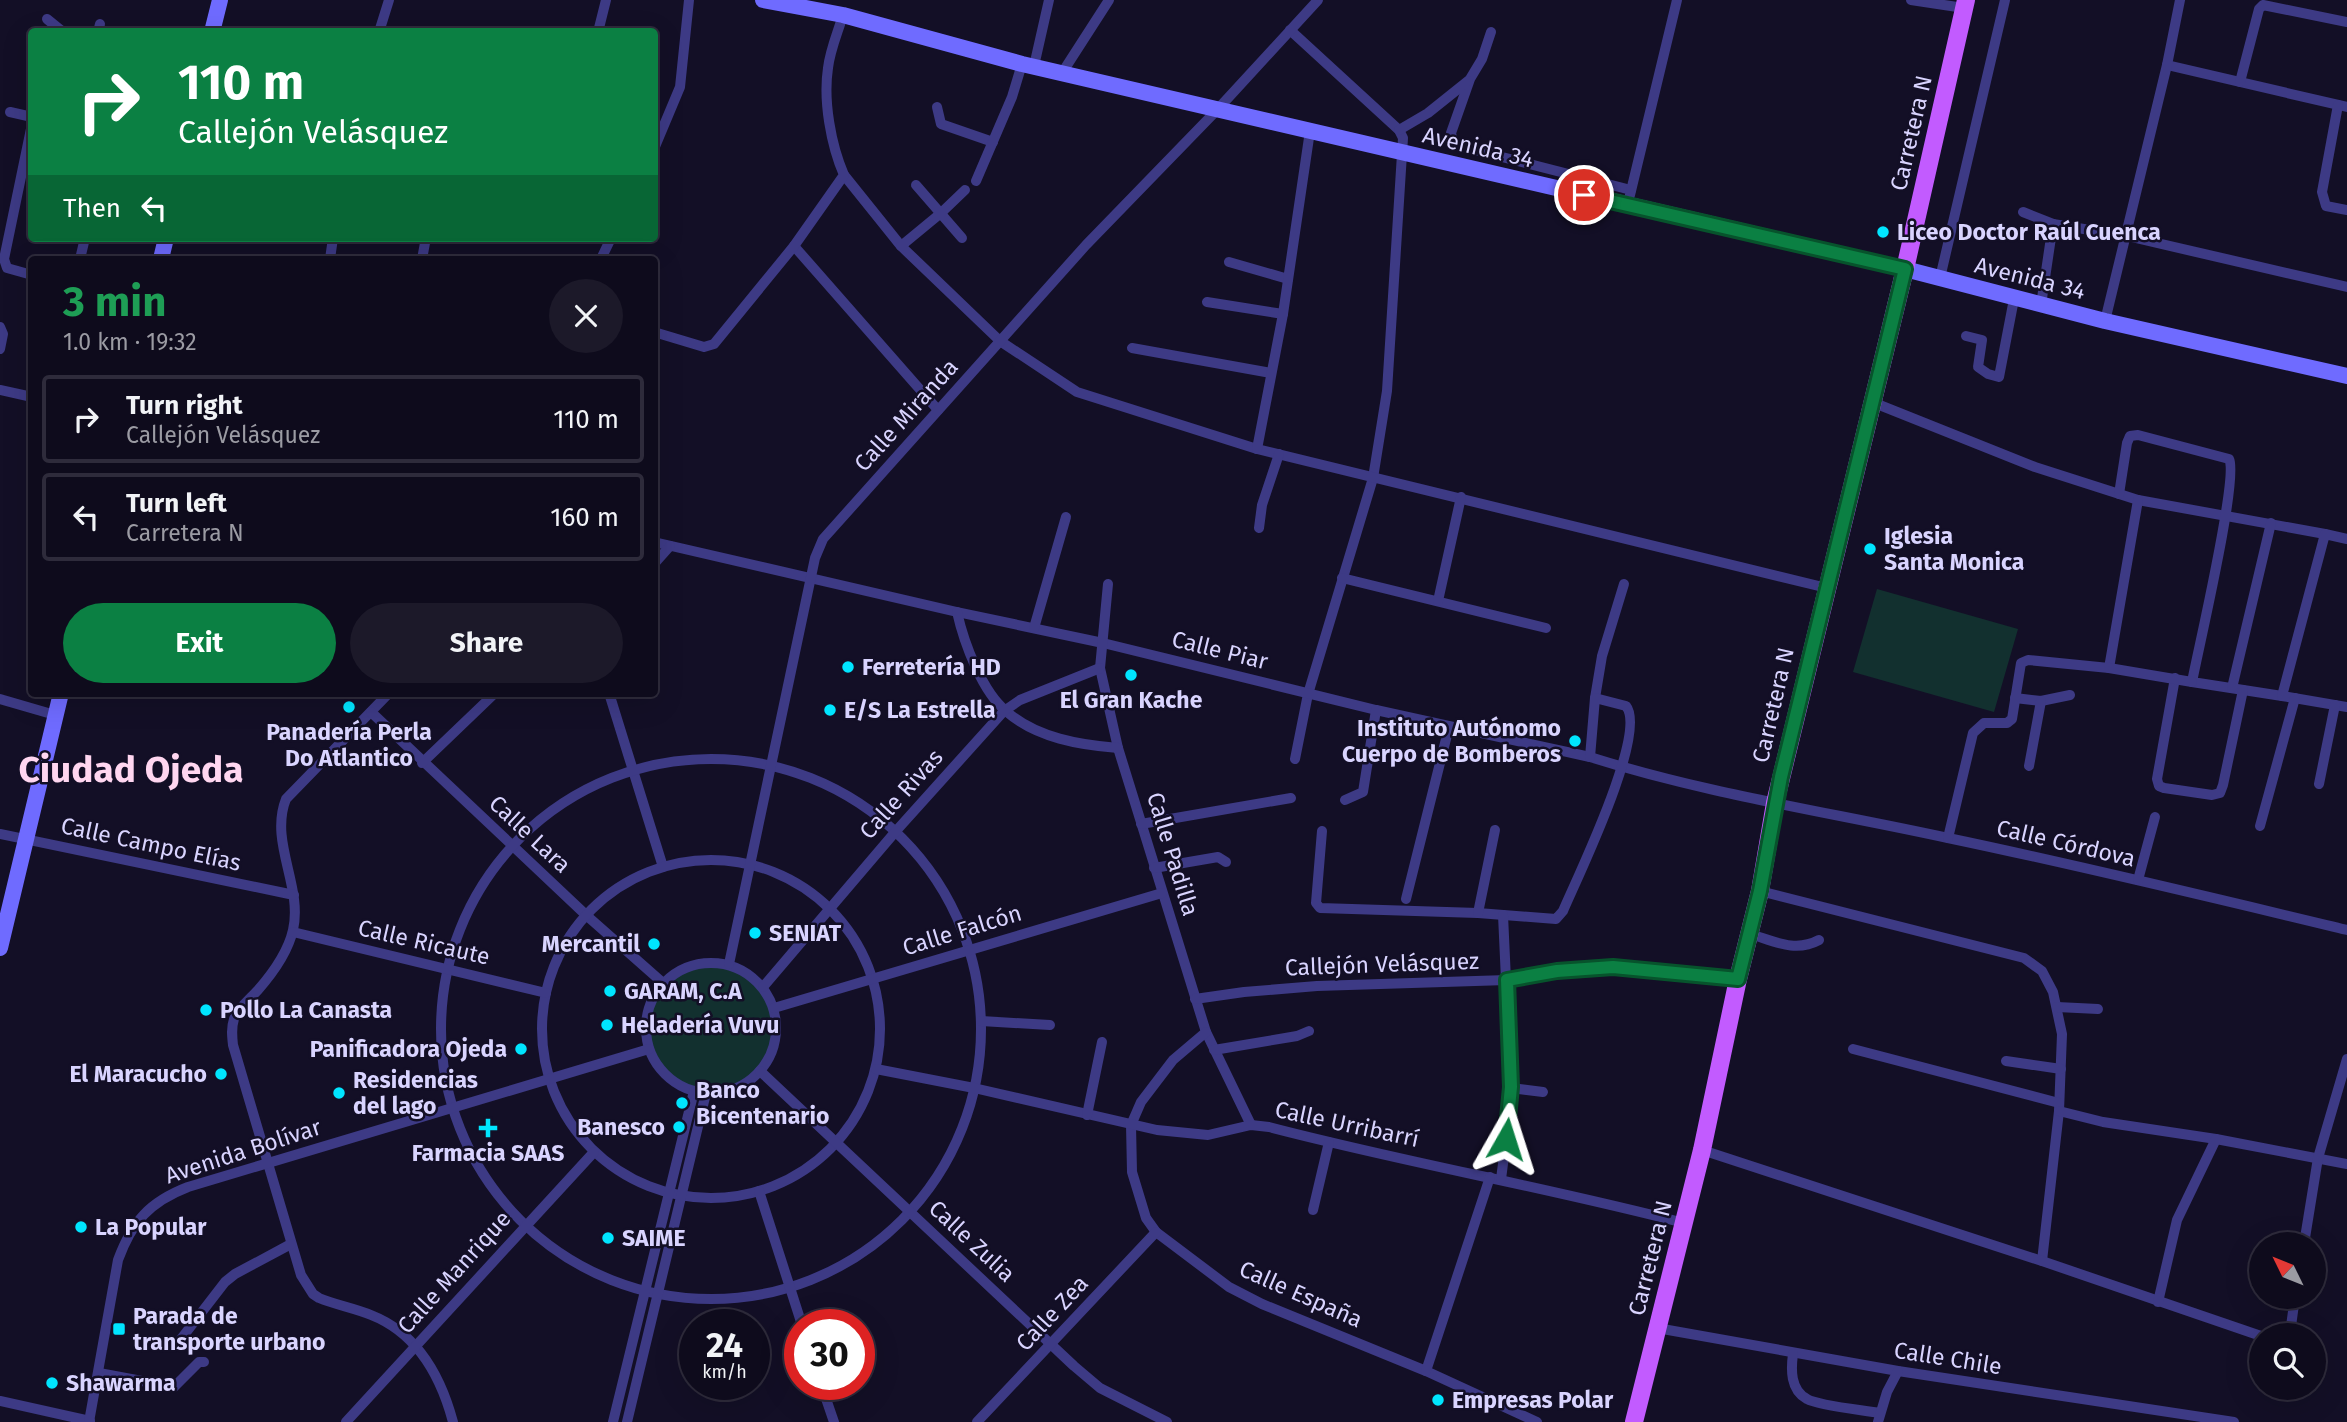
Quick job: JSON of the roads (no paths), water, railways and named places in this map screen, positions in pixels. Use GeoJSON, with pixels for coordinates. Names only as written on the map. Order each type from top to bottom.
{"type":"FeatureCollection","features":[{"type":"Feature","properties":{"kind":"main road","name":"Carretera N"},"geometry":{"type":"LineString","coordinates":[[1634,1422],[1702,1150],[1738,979],[1760,891],[1775,803],[1905,269],[1965,4]]}},
{"type":"Feature","properties":{"kind":"street"},"geometry":{"type":"LineString","coordinates":[[213,28],[220,0]]}},
{"type":"Feature","properties":{"kind":"street"},"geometry":{"type":"LineString","coordinates":[[380,28],[387,0]]}},
{"type":"Feature","properties":{"kind":"street"},"geometry":{"type":"LineString","coordinates":[[599,28],[606,0]]}},
{"type":"Feature","properties":{"kind":"street"},"geometry":{"type":"LineString","coordinates":[[660,125],[680,87],[689,0]]}},
{"type":"Feature","properties":{"kind":"street","name":"Avenida 34"},"geometry":{"type":"LineString","coordinates":[[763,0],[843,15],[1028,65],[1217,110],[1403,152],[1630,197],[2014,299],[2347,376]]}},
{"type":"Feature","properties":{"kind":"street"},"geometry":{"type":"LineString","coordinates":[[976,181],[1028,65],[1049,0]]}},
{"type":"Feature","properties":{"kind":"street"},"geometry":{"type":"LineString","coordinates":[[1062,73],[1109,0]]}},
{"type":"Feature","properties":{"kind":"street","name":"Calle Miranda"},"geometry":{"type":"LineString","coordinates":[[729,964],[810,578],[817,549],[823,539],[1086,245],[1217,110],[1318,0]]}},
{"type":"Feature","properties":{"kind":"street"},"geometry":{"type":"LineString","coordinates":[[1492,32],[1482,60],[1470,79],[1451,132],[1453,142],[1630,197],[1676,0]]}},
{"type":"Feature","properties":{"kind":"street"},"geometry":{"type":"LineString","coordinates":[[1911,0],[1965,4]]}},
{"type":"Feature","properties":{"kind":"street"},"geometry":{"type":"LineString","coordinates":[[1940,278],[2005,0]]}},
{"type":"Feature","properties":{"kind":"street"},"geometry":{"type":"LineString","coordinates":[[2105,321],[2167,65],[2180,0]]}},
{"type":"Feature","properties":{"kind":"street"},"geometry":{"type":"LineString","coordinates":[[2240,82],[2259,9],[2263,5],[2347,22]]}},
{"type":"Feature","properties":{"kind":"street"},"geometry":{"type":"LineString","coordinates":[[843,15],[828,67],[827,97],[834,149],[844,175],[901,246],[1000,341],[1077,392],[1257,449],[1827,588]]}},
{"type":"Feature","properties":{"kind":"street"},"geometry":{"type":"LineString","coordinates":[[47,19],[58,28]]}},
{"type":"Feature","properties":{"kind":"street"},"geometry":{"type":"LineString","coordinates":[[1290,30],[1399,130],[1403,138],[1387,391],[1373,478],[1308,694],[1295,759]]}},
{"type":"Feature","properties":{"kind":"street"},"geometry":{"type":"LineString","coordinates":[[2167,65],[2342,106],[2322,192],[2326,206],[2347,210]]}},
{"type":"Feature","properties":{"kind":"street"},"geometry":{"type":"LineString","coordinates":[[1399,130],[1428,113],[1470,79]]}},
{"type":"Feature","properties":{"kind":"street"},"geometry":{"type":"LineString","coordinates":[[937,107],[941,124],[993,142]]}},
{"type":"Feature","properties":{"kind":"street"},"geometry":{"type":"LineString","coordinates":[[10,111],[28,116]]}},
{"type":"Feature","properties":{"kind":"street"},"geometry":{"type":"LineString","coordinates":[[1257,449],[1283,314],[1310,131]]}},
{"type":"Feature","properties":{"kind":"street"},"geometry":{"type":"LineString","coordinates":[[28,143],[4,260],[7,268],[28,274]]}},
{"type":"Feature","properties":{"kind":"street"},"geometry":{"type":"LineString","coordinates":[[658,333],[704,347],[714,344],[794,246],[844,175]]}},
{"type":"Feature","properties":{"kind":"street"},"geometry":{"type":"LineString","coordinates":[[916,184],[962,238]]}},
{"type":"Feature","properties":{"kind":"street"},"geometry":{"type":"LineString","coordinates":[[901,246],[965,190]]}},
{"type":"Feature","properties":{"kind":"street"},"geometry":{"type":"LineString","coordinates":[[2023,212],[2053,224],[2127,236],[2347,287]]}},
{"type":"Feature","properties":{"kind":"street"},"geometry":{"type":"LineString","coordinates":[[2041,305],[2053,224]]}},
{"type":"Feature","properties":{"kind":"street"},"geometry":{"type":"LineString","coordinates":[[423,256],[425,243]]}},
{"type":"Feature","properties":{"kind":"street"},"geometry":{"type":"LineString","coordinates":[[794,246],[939,410]]}},
{"type":"Feature","properties":{"kind":"street"},"geometry":{"type":"LineString","coordinates":[[1228,262],[1288,279]]}},
{"type":"Feature","properties":{"kind":"street"},"geometry":{"type":"LineString","coordinates":[[1982,340],[1978,367],[1996,377],[2000,375],[2014,299]]}},
{"type":"Feature","properties":{"kind":"street"},"geometry":{"type":"LineString","coordinates":[[1207,302],[1283,314]]}},
{"type":"Feature","properties":{"kind":"street"},"geometry":{"type":"LineString","coordinates":[[0,327],[3,334],[0,349]]}},
{"type":"Feature","properties":{"kind":"street"},"geometry":{"type":"LineString","coordinates":[[1966,336],[2006,345]]}},
{"type":"Feature","properties":{"kind":"street"},"geometry":{"type":"LineString","coordinates":[[1132,348],[1271,373]]}},
{"type":"Feature","properties":{"kind":"street"},"geometry":{"type":"LineString","coordinates":[[0,390],[28,396]]}},
{"type":"Feature","properties":{"kind":"street"},"geometry":{"type":"LineString","coordinates":[[1872,402],[2035,467],[2138,500],[2347,539]]}},
{"type":"Feature","properties":{"kind":"street"},"geometry":{"type":"LineString","coordinates":[[2119,494],[2130,436],[2138,435],[2229,459],[2232,467],[2226,516],[2192,682]]}},
{"type":"Feature","properties":{"kind":"street"},"geometry":{"type":"LineString","coordinates":[[1259,528],[1262,505],[1279,454]]}},
{"type":"Feature","properties":{"kind":"street"},"geometry":{"type":"LineString","coordinates":[[1438,601],[1461,497]]}},
{"type":"Feature","properties":{"kind":"street"},"geometry":{"type":"LineString","coordinates":[[2109,668],[2138,500]]}},
{"type":"Feature","properties":{"kind":"street"},"geometry":{"type":"LineString","coordinates":[[1034,628],[1066,517]]}},
{"type":"Feature","properties":{"kind":"street"},"geometry":{"type":"LineString","coordinates":[[2175,678],[2157,779],[2159,786],[2213,795],[2220,793],[2271,523]]}},
{"type":"Feature","properties":{"kind":"street"},"geometry":{"type":"LineString","coordinates":[[2282,696],[2325,534]]}},
{"type":"Feature","properties":{"kind":"street","name":"Calle Piar"},"geometry":{"type":"LineString","coordinates":[[658,543],[1103,643],[1308,694],[1591,757],[1623,768],[1775,803]]}},
{"type":"Feature","properties":{"kind":"street"},"geometry":{"type":"LineString","coordinates":[[658,560],[670,546]]}},
{"type":"Feature","properties":{"kind":"street"},"geometry":{"type":"LineString","coordinates":[[1342,578],[1546,628]]}},
{"type":"Feature","properties":{"kind":"street","name":"Calle Padilla"},"geometry":{"type":"LineString","coordinates":[[1108,584],[1100,668],[1118,748],[1206,1032],[1251,1125]]}},
{"type":"Feature","properties":{"kind":"street"},"geometry":{"type":"LineString","coordinates":[[1591,757],[1595,698],[1602,656],[1624,584]]}},
{"type":"Feature","properties":{"kind":"street"},"geometry":{"type":"LineString","coordinates":[[957,612],[962,635],[975,667],[1004,711],[1051,736],[1072,742],[1118,748]]}},
{"type":"Feature","properties":{"kind":"street"},"geometry":{"type":"LineString","coordinates":[[1948,838],[1973,733],[1984,723],[2007,723],[2012,719],[2019,669],[2021,663],[2028,660],[2109,668],[2341,706],[2319,784]]}},
{"type":"Feature","properties":{"kind":"street","name":"Calle Rivas"},"geometry":{"type":"LineString","coordinates":[[763,986],[896,831],[1004,711],[1020,700],[1100,668]]}},
{"type":"Feature","properties":{"kind":"street"},"geometry":{"type":"LineString","coordinates":[[2015,698],[2041,701],[2070,695]]}},
{"type":"Feature","properties":{"kind":"street"},"geometry":{"type":"LineString","coordinates":[[0,948],[60,697]]}},
{"type":"Feature","properties":{"kind":"street"},"geometry":{"type":"LineString","coordinates":[[382,697],[290,794],[284,806],[281,813],[283,844],[296,911],[293,932],[281,959],[236,1015],[232,1032],[233,1045],[301,1275],[313,1294],[328,1302],[373,1315],[415,1345],[441,1385],[453,1422]]}},
{"type":"Feature","properties":{"kind":"street"},"geometry":{"type":"LineString","coordinates":[[422,763],[491,697]]}},
{"type":"Feature","properties":{"kind":"street"},"geometry":{"type":"LineString","coordinates":[[610,697],[663,867]]}},
{"type":"Feature","properties":{"kind":"street"},"geometry":{"type":"LineString","coordinates":[[1322,831],[1316,902],[1320,908],[1478,913],[1556,919],[1563,911],[1623,768],[1630,732],[1629,709],[1626,706],[1595,698]]}},
{"type":"Feature","properties":{"kind":"street"},"geometry":{"type":"LineString","coordinates":[[2260,825],[2295,698]]}},
{"type":"Feature","properties":{"kind":"street"},"geometry":{"type":"LineString","coordinates":[[0,699],[55,715]]}},
{"type":"Feature","properties":{"kind":"street"},"geometry":{"type":"LineString","coordinates":[[2029,766],[2041,701]]}},
{"type":"Feature","properties":{"kind":"street"},"geometry":{"type":"LineString","coordinates":[[1345,800],[1363,792],[1376,710]]}},
{"type":"Feature","properties":{"kind":"street","name":"Calle Lara"},"geometry":{"type":"LineString","coordinates":[[371,712],[422,763],[663,984]]}},
{"type":"Feature","properties":{"kind":"street"},"geometry":{"type":"LineString","coordinates":[[1406,899],[1448,727]]}},
{"type":"Feature","properties":{"kind":"street"},"geometry":{"type":"LineString","coordinates":[[702,759],[771,765],[838,789],[869,808],[896,831],[923,860],[946,894],[970,950],[978,985],[981,1021],[974,1088],[950,1154],[938,1174],[909,1211],[883,1236],[853,1258],[790,1287],[755,1295],[723,1299],[644,1292],[587,1270],[554,1250],[524,1226],[498,1196],[475,1163],[452,1108],[444,1074],[440,1040],[448,969],[456,941],[472,904],[493,870],[512,846],[544,817],[569,800],[595,785],[633,770],[667,762],[702,759]]}},
{"type":"Feature","properties":{"kind":"street"},"geometry":{"type":"LineString","coordinates":[[1141,824],[1291,798]]}},
{"type":"Feature","properties":{"kind":"street","name":"Calle Córdova"},"geometry":{"type":"LineString","coordinates":[[1775,803],[2138,880],[2347,930]]}},
{"type":"Feature","properties":{"kind":"street"},"geometry":{"type":"LineString","coordinates":[[2138,880],[2155,817]]}},
{"type":"Feature","properties":{"kind":"street"},"geometry":{"type":"LineString","coordinates":[[1478,913],[1495,830]]}},
{"type":"Feature","properties":{"kind":"street","name":"Calle Campo Elías"},"geometry":{"type":"LineString","coordinates":[[0,834],[293,895]]}},
{"type":"Feature","properties":{"kind":"street"},"geometry":{"type":"LineString","coordinates":[[1154,868],[1218,858],[1226,862]]}},
{"type":"Feature","properties":{"kind":"street"},"geometry":{"type":"LineString","coordinates":[[707,860],[733,861],[785,876],[830,907],[856,940],[874,979],[881,1024],[876,1069],[861,1109],[836,1143],[800,1173],[759,1191],[720,1198],[682,1196],[645,1185],[624,1174],[594,1152],[566,1117],[549,1077],[542,1034],[546,992],[562,951],[586,915],[620,887],[663,867],[707,860]]}},
{"type":"Feature","properties":{"kind":"street"},"geometry":{"type":"LineString","coordinates":[[1760,891],[2024,958],[2042,971],[2053,992],[2062,1034],[2059,1107],[2042,1261]]}},
{"type":"Feature","properties":{"kind":"street","name":"Calle Falcón"},"geometry":{"type":"LineString","coordinates":[[774,1008],[1162,892]]}},
{"type":"Feature","properties":{"kind":"street"},"geometry":{"type":"LineString","coordinates":[[1426,1371],[1496,1178],[1511,1087],[1503,915]]}},
{"type":"Feature","properties":{"kind":"street","name":"Calle Ricaute"},"geometry":{"type":"LineString","coordinates":[[293,932],[546,992]]}},
{"type":"Feature","properties":{"kind":"street"},"geometry":{"type":"LineString","coordinates":[[1749,934],[1796,947],[1806,947],[1819,940]]}},
{"type":"Feature","properties":{"kind":"street"},"geometry":{"type":"LineString","coordinates":[[700,963],[729,964],[747,973],[763,986],[774,1008],[776,1041],[761,1071],[741,1086],[706,1093],[694,1091],[674,1082],[659,1068],[646,1037],[647,1014],[663,984],[687,967],[700,963]]}},
{"type":"Feature","properties":{"kind":"street","name":"Callejón Velásquez"},"geometry":{"type":"LineString","coordinates":[[1195,999],[1317,986],[1507,980],[1557,971],[1613,967],[1738,979]]}},
{"type":"Feature","properties":{"kind":"street"},"geometry":{"type":"LineString","coordinates":[[2057,1007],[2098,1009]]}},
{"type":"Feature","properties":{"kind":"street"},"geometry":{"type":"LineString","coordinates":[[981,1021],[1050,1025]]}},
{"type":"Feature","properties":{"kind":"street"},"geometry":{"type":"LineString","coordinates":[[1214,1050],[1297,1036],[1309,1031]]}},
{"type":"Feature","properties":{"kind":"street","name":"Calle España"},"geometry":{"type":"LineString","coordinates":[[1206,1032],[1173,1060],[1141,1102],[1131,1125],[1132,1172],[1146,1218],[1156,1232],[1229,1287],[1262,1304],[1426,1371],[1536,1422]]}},
{"type":"Feature","properties":{"kind":"street"},"geometry":{"type":"LineString","coordinates":[[1087,1115],[1102,1042]]}},
{"type":"Feature","properties":{"kind":"street","name":"Avenida Bolívar"},"geometry":{"type":"LineString","coordinates":[[90,1422],[118,1260],[132,1228],[154,1204],[174,1192],[649,1049]]}},
{"type":"Feature","properties":{"kind":"street"},"geometry":{"type":"LineString","coordinates":[[1853,1049],[2103,1122],[2216,1139],[2347,1164]]}},
{"type":"Feature","properties":{"kind":"street"},"geometry":{"type":"LineString","coordinates":[[2306,1232],[2318,1158],[2347,1059]]}},
{"type":"Feature","properties":{"kind":"street"},"geometry":{"type":"LineString","coordinates":[[2006,1060],[2061,1069]]}},
{"type":"Feature","properties":{"kind":"street","name":"Calle Urribarrí"},"geometry":{"type":"LineString","coordinates":[[876,1069],[974,1088],[1157,1130],[1208,1135],[1251,1125],[1269,1128],[1684,1223]]}},
{"type":"Feature","properties":{"kind":"street","name":"Calle Zulia"},"geometry":{"type":"LineString","coordinates":[[761,1071],[1100,1388],[1167,1422]]}},
{"type":"Feature","properties":{"kind":"street"},"geometry":{"type":"LineString","coordinates":[[1511,1087],[1543,1092]]}},
{"type":"Feature","properties":{"kind":"street"},"geometry":{"type":"LineString","coordinates":[[613,1422],[694,1091]]}},
{"type":"Feature","properties":{"kind":"street"},"geometry":{"type":"LineString","coordinates":[[627,1422],[706,1093]]}},
{"type":"Feature","properties":{"kind":"street"},"geometry":{"type":"LineString","coordinates":[[2158,1302],[2177,1220],[2216,1139]]}},
{"type":"Feature","properties":{"kind":"street"},"geometry":{"type":"LineString","coordinates":[[1313,1210],[1329,1142]]}},
{"type":"Feature","properties":{"kind":"street"},"geometry":{"type":"LineString","coordinates":[[1702,1150],[2249,1332]]}},
{"type":"Feature","properties":{"kind":"street","name":"Calle Manrique"},"geometry":{"type":"LineString","coordinates":[[346,1422],[594,1152]]}},
{"type":"Feature","properties":{"kind":"street"},"geometry":{"type":"LineString","coordinates":[[759,1191],[797,1309]]}},
{"type":"Feature","properties":{"kind":"street","name":"Calle Zea"},"geometry":{"type":"LineString","coordinates":[[977,1422],[1156,1232]]}},
{"type":"Feature","properties":{"kind":"street"},"geometry":{"type":"LineString","coordinates":[[181,1339],[225,1282],[291,1244]]}},
{"type":"Feature","properties":{"kind":"street","name":"Calle Chile"},"geometry":{"type":"LineString","coordinates":[[1657,1328],[1793,1354],[2234,1422]]}},
{"type":"Feature","properties":{"kind":"street"},"geometry":{"type":"LineString","coordinates":[[1793,1354],[1791,1370],[1795,1386],[1806,1399],[1879,1418],[1887,1392],[1898,1371]]}},
{"type":"Feature","properties":{"kind":"street"},"geometry":{"type":"LineString","coordinates":[[99,1373],[174,1387],[199,1362],[204,1362]]}},
{"type":"Feature","properties":{"kind":"street"},"geometry":{"type":"LineString","coordinates":[[826,1400],[834,1422]]}},
{"type":"Feature","properties":{"kind":"street"},"geometry":{"type":"LineString","coordinates":[[0,1401],[90,1422]]}},
{"type":"Feature","properties":{"kind":"place","name":"Liceo Doctor Raúl Cuenca"},"geometry":{"type":"Point","coordinates":[1883,232]}},
{"type":"Feature","properties":{"kind":"place","name":"Iglesia Santa Monica"},"geometry":{"type":"Point","coordinates":[1870,549]}},
{"type":"Feature","properties":{"kind":"place","name":"Ferretería HD"},"geometry":{"type":"Point","coordinates":[848,667]}},
{"type":"Feature","properties":{"kind":"place","name":"El Gran Kache"},"geometry":{"type":"Point","coordinates":[1131,675]}},
{"type":"Feature","properties":{"kind":"place","name":"Panadería Perla Do Atlantico"},"geometry":{"type":"Point","coordinates":[349,707]}},
{"type":"Feature","properties":{"kind":"place","name":"E/S La Estrella"},"geometry":{"type":"Point","coordinates":[830,710]}},
{"type":"Feature","properties":{"kind":"place","name":"Instituto Autónomo Cuerpo de Bomberos"},"geometry":{"type":"Point","coordinates":[1575,741]}},
{"type":"Feature","properties":{"kind":"place","name":"SENIAT"},"geometry":{"type":"Point","coordinates":[755,933]}},
{"type":"Feature","properties":{"kind":"place","name":"Mercantil"},"geometry":{"type":"Point","coordinates":[654,944]}},
{"type":"Feature","properties":{"kind":"place","name":"GARAM, C.A"},"geometry":{"type":"Point","coordinates":[610,991]}},
{"type":"Feature","properties":{"kind":"place","name":"Pollo La Canasta"},"geometry":{"type":"Point","coordinates":[206,1010]}},
{"type":"Feature","properties":{"kind":"place","name":"Heladería Vuvu"},"geometry":{"type":"Point","coordinates":[607,1025]}},
{"type":"Feature","properties":{"kind":"place","name":"Panificadora Ojeda"},"geometry":{"type":"Point","coordinates":[521,1049]}},
{"type":"Feature","properties":{"kind":"place","name":"El Maracucho"},"geometry":{"type":"Point","coordinates":[221,1074]}},
{"type":"Feature","properties":{"kind":"place","name":"Residencias del lago"},"geometry":{"type":"Point","coordinates":[339,1093]}},
{"type":"Feature","properties":{"kind":"place","name":"Banco Bicentenario"},"geometry":{"type":"Point","coordinates":[682,1103]}},
{"type":"Feature","properties":{"kind":"place","name":"Banesco"},"geometry":{"type":"Point","coordinates":[679,1127]}},
{"type":"Feature","properties":{"kind":"place","name":"Farmacia SAAS"},"geometry":{"type":"Point","coordinates":[488,1128]}},
{"type":"Feature","properties":{"kind":"place","name":"La Popular"},"geometry":{"type":"Point","coordinates":[81,1227]}},
{"type":"Feature","properties":{"kind":"place","name":"SAIME"},"geometry":{"type":"Point","coordinates":[608,1238]}},
{"type":"Feature","properties":{"kind":"place","name":"Parada de transporte urbano"},"geometry":{"type":"Point","coordinates":[119,1329]}},
{"type":"Feature","properties":{"kind":"place","name":"Shawarma"},"geometry":{"type":"Point","coordinates":[52,1383]}},
{"type":"Feature","properties":{"kind":"place","name":"Empresas Polar"},"geometry":{"type":"Point","coordinates":[1438,1400]}},
{"type":"Feature","properties":{"kind":"district","name":"Ciudad Ojeda"},"geometry":{"type":"Point","coordinates":[131,769]}}]}
